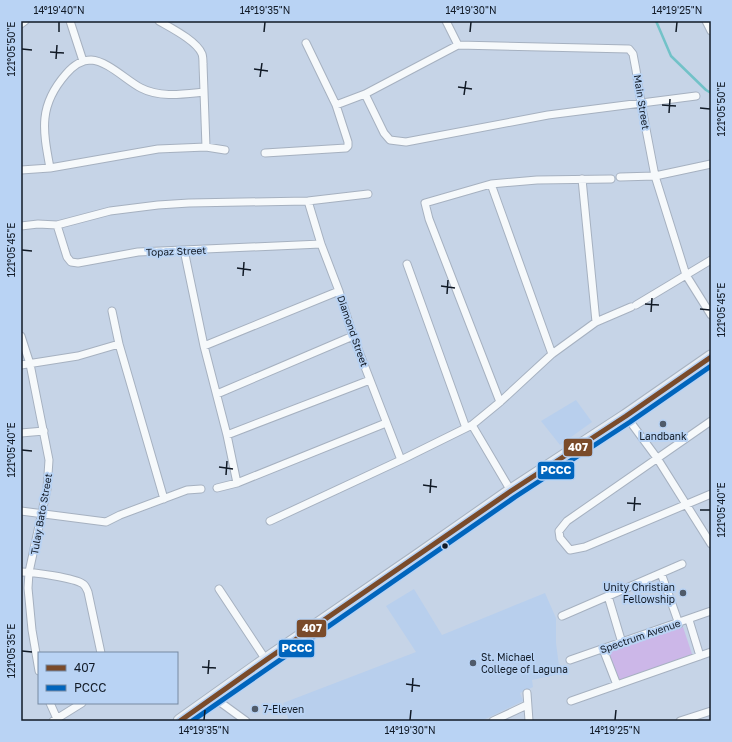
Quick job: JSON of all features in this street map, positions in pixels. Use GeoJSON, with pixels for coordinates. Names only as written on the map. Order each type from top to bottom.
{"type":"FeatureCollection","features":[{"type":"Feature","properties":{"kind":"highway"},"geometry":{"type":"LineString","coordinates":[[180,721],[511,491],[626,416],[711,357]]}},
{"type":"Feature","properties":{"kind":"street"},"geometry":{"type":"LineString","coordinates":[[21,24],[25,21]]}},
{"type":"Feature","properties":{"kind":"street"},"geometry":{"type":"LineString","coordinates":[[70,21],[83,61]]}},
{"type":"Feature","properties":{"kind":"street"},"geometry":{"type":"LineString","coordinates":[[159,21],[176,31],[197,47],[202,54],[206,147]]}},
{"type":"Feature","properties":{"kind":"street"},"geometry":{"type":"LineString","coordinates":[[336,105],[365,94],[458,45],[446,21]]}},
{"type":"Feature","properties":{"kind":"street"},"geometry":{"type":"LineString","coordinates":[[706,21],[711,31]]}},
{"type":"Feature","properties":{"kind":"street"},"geometry":{"type":"LineString","coordinates":[[265,153],[346,148],[348,146],[336,105],[306,43]]}},
{"type":"Feature","properties":{"kind":"street","name":"Main Street"},"geometry":{"type":"LineString","coordinates":[[458,45],[629,49],[633,54],[655,176],[686,275],[711,315]]}},
{"type":"Feature","properties":{"kind":"street"},"geometry":{"type":"LineString","coordinates":[[50,168],[44,136],[47,106],[56,85],[68,71],[83,61],[92,60],[101,63],[141,88],[153,93],[182,94],[204,92]]}},
{"type":"Feature","properties":{"kind":"street"},"geometry":{"type":"LineString","coordinates":[[365,94],[384,133],[390,140],[406,142],[548,115],[696,96]]}},
{"type":"Feature","properties":{"kind":"street"},"geometry":{"type":"LineString","coordinates":[[21,170],[50,168],[158,149],[206,147],[225,150]]}},
{"type":"Feature","properties":{"kind":"street"},"geometry":{"type":"LineString","coordinates":[[620,177],[655,176],[711,164]]}},
{"type":"Feature","properties":{"kind":"street"},"geometry":{"type":"LineString","coordinates":[[582,179],[596,322]]}},
{"type":"Feature","properties":{"kind":"street"},"geometry":{"type":"LineString","coordinates":[[500,402],[429,219],[425,203],[491,184],[537,180],[611,179]]}},
{"type":"Feature","properties":{"kind":"street"},"geometry":{"type":"LineString","coordinates":[[491,184],[552,354]]}},
{"type":"Feature","properties":{"kind":"street"},"geometry":{"type":"LineString","coordinates":[[21,226],[38,224],[57,225],[110,211],[158,205],[308,200],[368,194]]}},
{"type":"Feature","properties":{"kind":"street","name":"Diamond Street"},"geometry":{"type":"LineString","coordinates":[[308,200],[321,244],[339,292],[353,336],[401,460]]}},
{"type":"Feature","properties":{"kind":"street","name":"Topaz Street"},"geometry":{"type":"LineString","coordinates":[[57,225],[67,257],[72,262],[78,263],[138,252],[321,244]]}},
{"type":"Feature","properties":{"kind":"street"},"geometry":{"type":"LineString","coordinates":[[184,250],[204,346],[218,394],[237,483]]}},
{"type":"Feature","properties":{"kind":"street"},"geometry":{"type":"LineString","coordinates":[[270,521],[469,427],[500,402],[552,354],[596,322],[634,306],[711,260]]}},
{"type":"Feature","properties":{"kind":"street"},"geometry":{"type":"LineString","coordinates":[[407,264],[469,427],[511,491]]}},
{"type":"Feature","properties":{"kind":"street"},"geometry":{"type":"LineString","coordinates":[[204,346],[339,292]]}},
{"type":"Feature","properties":{"kind":"street"},"geometry":{"type":"LineString","coordinates":[[112,311],[119,344],[164,499]]}},
{"type":"Feature","properties":{"kind":"street","name":"Tulay Bato Street"},"geometry":{"type":"LineString","coordinates":[[21,336],[30,364],[49,460],[47,489],[29,572],[28,588],[29,607],[38,666]]}},
{"type":"Feature","properties":{"kind":"street"},"geometry":{"type":"LineString","coordinates":[[218,394],[353,336]]}},
{"type":"Feature","properties":{"kind":"street"},"geometry":{"type":"LineString","coordinates":[[21,365],[78,356],[119,344]]}},
{"type":"Feature","properties":{"kind":"street"},"geometry":{"type":"LineString","coordinates":[[227,435],[370,380]]}},
{"type":"Feature","properties":{"kind":"street"},"geometry":{"type":"LineString","coordinates":[[626,416],[657,458],[711,544]]}},
{"type":"Feature","properties":{"kind":"street"},"geometry":{"type":"LineString","coordinates":[[711,421],[567,521],[559,531],[560,538],[570,550],[585,548],[711,494]]}},
{"type":"Feature","properties":{"kind":"street"},"geometry":{"type":"LineString","coordinates":[[217,488],[237,483],[386,423]]}},
{"type":"Feature","properties":{"kind":"street"},"geometry":{"type":"LineString","coordinates":[[21,433],[44,431]]}},
{"type":"Feature","properties":{"kind":"street"},"geometry":{"type":"LineString","coordinates":[[21,511],[93,522],[106,522],[120,515],[187,490],[202,489]]}},
{"type":"Feature","properties":{"kind":"street"},"geometry":{"type":"LineString","coordinates":[[562,616],[682,564]]}},
{"type":"Feature","properties":{"kind":"street"},"geometry":{"type":"LineString","coordinates":[[21,572],[29,572],[76,581],[84,585],[88,592],[101,652]]}},
{"type":"Feature","properties":{"kind":"street"},"geometry":{"type":"LineString","coordinates":[[661,573],[679,624]]}},
{"type":"Feature","properties":{"kind":"street"},"geometry":{"type":"LineString","coordinates":[[219,589],[266,660]]}},
{"type":"Feature","properties":{"kind":"street"},"geometry":{"type":"LineString","coordinates":[[608,596],[622,643]]}},
{"type":"Feature","properties":{"kind":"street","name":"Spectrum Avenue"},"geometry":{"type":"LineString","coordinates":[[570,660],[711,612]]}},
{"type":"Feature","properties":{"kind":"street"},"geometry":{"type":"LineString","coordinates":[[689,620],[700,656]]}},
{"type":"Feature","properties":{"kind":"street"},"geometry":{"type":"LineString","coordinates":[[603,649],[617,685]]}},
{"type":"Feature","properties":{"kind":"street"},"geometry":{"type":"LineString","coordinates":[[571,701],[711,652]]}},
{"type":"Feature","properties":{"kind":"street"},"geometry":{"type":"LineString","coordinates":[[527,693],[529,721]]}},
{"type":"Feature","properties":{"kind":"street"},"geometry":{"type":"LineString","coordinates":[[213,697],[246,721]]}},
{"type":"Feature","properties":{"kind":"street"},"geometry":{"type":"LineString","coordinates":[[50,704],[56,720],[80,704]]}},
{"type":"Feature","properties":{"kind":"street"},"geometry":{"type":"LineString","coordinates":[[493,721],[527,705]]}},
{"type":"Feature","properties":{"kind":"street"},"geometry":{"type":"LineString","coordinates":[[680,721],[711,711]]}},
{"type":"Feature","properties":{"kind":"shaded area"},"geometry":{"type":"Polygon","coordinates":[[[576,400],[592,422],[560,445],[541,421],[576,400]]]}},
{"type":"Feature","properties":{"kind":"shaded area","name":"St. Michael College of Laguna"},"geometry":{"type":"Polygon","coordinates":[[[414,589],[442,635],[545,593],[556,618],[556,643],[560,674],[532,680],[533,687],[520,693],[523,701],[481,721],[289,721],[283,703],[416,652],[386,606],[414,589]]]}},
{"type":"Feature","properties":{"kind":"shaded area"},"geometry":{"type":"Polygon","coordinates":[[[683,627],[692,654],[617,682],[607,653],[683,627]]]}},
{"type":"Feature","properties":{"kind":"waterway"},"geometry":{"type":"LineString","coordinates":[[656,21],[671,56],[711,93]]}},
{"type":"Feature","properties":{"kind":"transit line","name":"407"},"geometry":{"type":"LineString","coordinates":[[180,721],[511,491],[626,416],[711,357]]}},
{"type":"Feature","properties":{"kind":"transit line","name":"PCCC"},"geometry":{"type":"LineString","coordinates":[[192,721],[515,497],[630,422],[711,366]]}},
{"type":"Feature","properties":{"kind":"place","name":"Landbank"},"geometry":{"type":"Point","coordinates":[663,424]}},
{"type":"Feature","properties":{"kind":"place","name":"Unity Christian Fellowship"},"geometry":{"type":"Point","coordinates":[683,593]}},
{"type":"Feature","properties":{"kind":"place","name":"St. Michael College of Laguna"},"geometry":{"type":"Point","coordinates":[473,663]}},
{"type":"Feature","properties":{"kind":"place","name":"7-Eleven"},"geometry":{"type":"Point","coordinates":[255,709]}}]}
